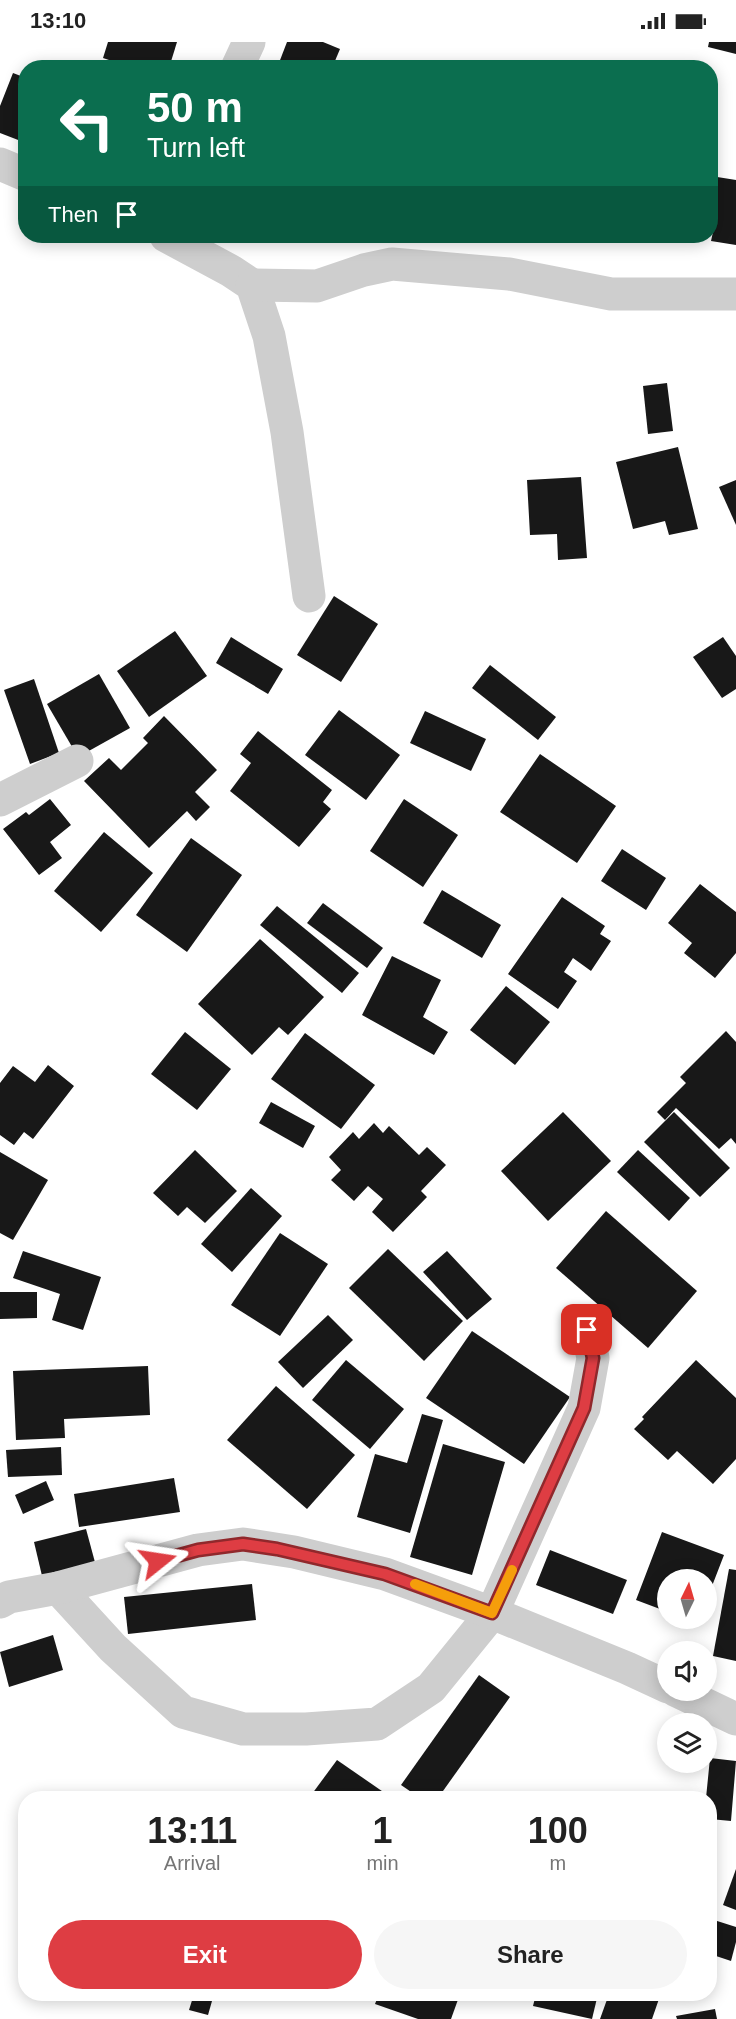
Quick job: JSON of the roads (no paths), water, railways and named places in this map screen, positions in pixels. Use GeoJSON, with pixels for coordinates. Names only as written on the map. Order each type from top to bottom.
{"type":"FeatureCollection","features":[{"type":"Feature","properties":{"kind":"street"},"geometry":{"type":"LineString","coordinates":[[241,60],[249,42]]}},
{"type":"Feature","properties":{"kind":"street"},"geometry":{"type":"LineString","coordinates":[[0,164],[18,172]]}},
{"type":"Feature","properties":{"kind":"street"},"geometry":{"type":"LineString","coordinates":[[179,243],[252,285],[317,286],[364,270],[392,264],[508,274],[611,294],[736,294]]}},
{"type":"Feature","properties":{"kind":"street"},"geometry":{"type":"LineString","coordinates":[[252,285],[269,336],[287,432],[309,596]]}},
{"type":"Feature","properties":{"kind":"street"},"geometry":{"type":"LineString","coordinates":[[0,800],[77,761]]}},
{"type":"Feature","properties":{"kind":"street"},"geometry":{"type":"LineString","coordinates":[[58,1588],[113,1648],[183,1712],[243,1729],[306,1729],[377,1724],[431,1688],[492,1613],[584,1408],[593,1358],[587,1330]]}},
{"type":"Feature","properties":{"kind":"street"},"geometry":{"type":"LineString","coordinates":[[3,1595],[58,1588],[198,1550],[243,1544],[294,1552],[385,1574],[492,1613],[657,1682]]}},
{"type":"Feature","properties":{"kind":"street"},"geometry":{"type":"LineString","coordinates":[[698,1701],[736,1719]]}}]}
